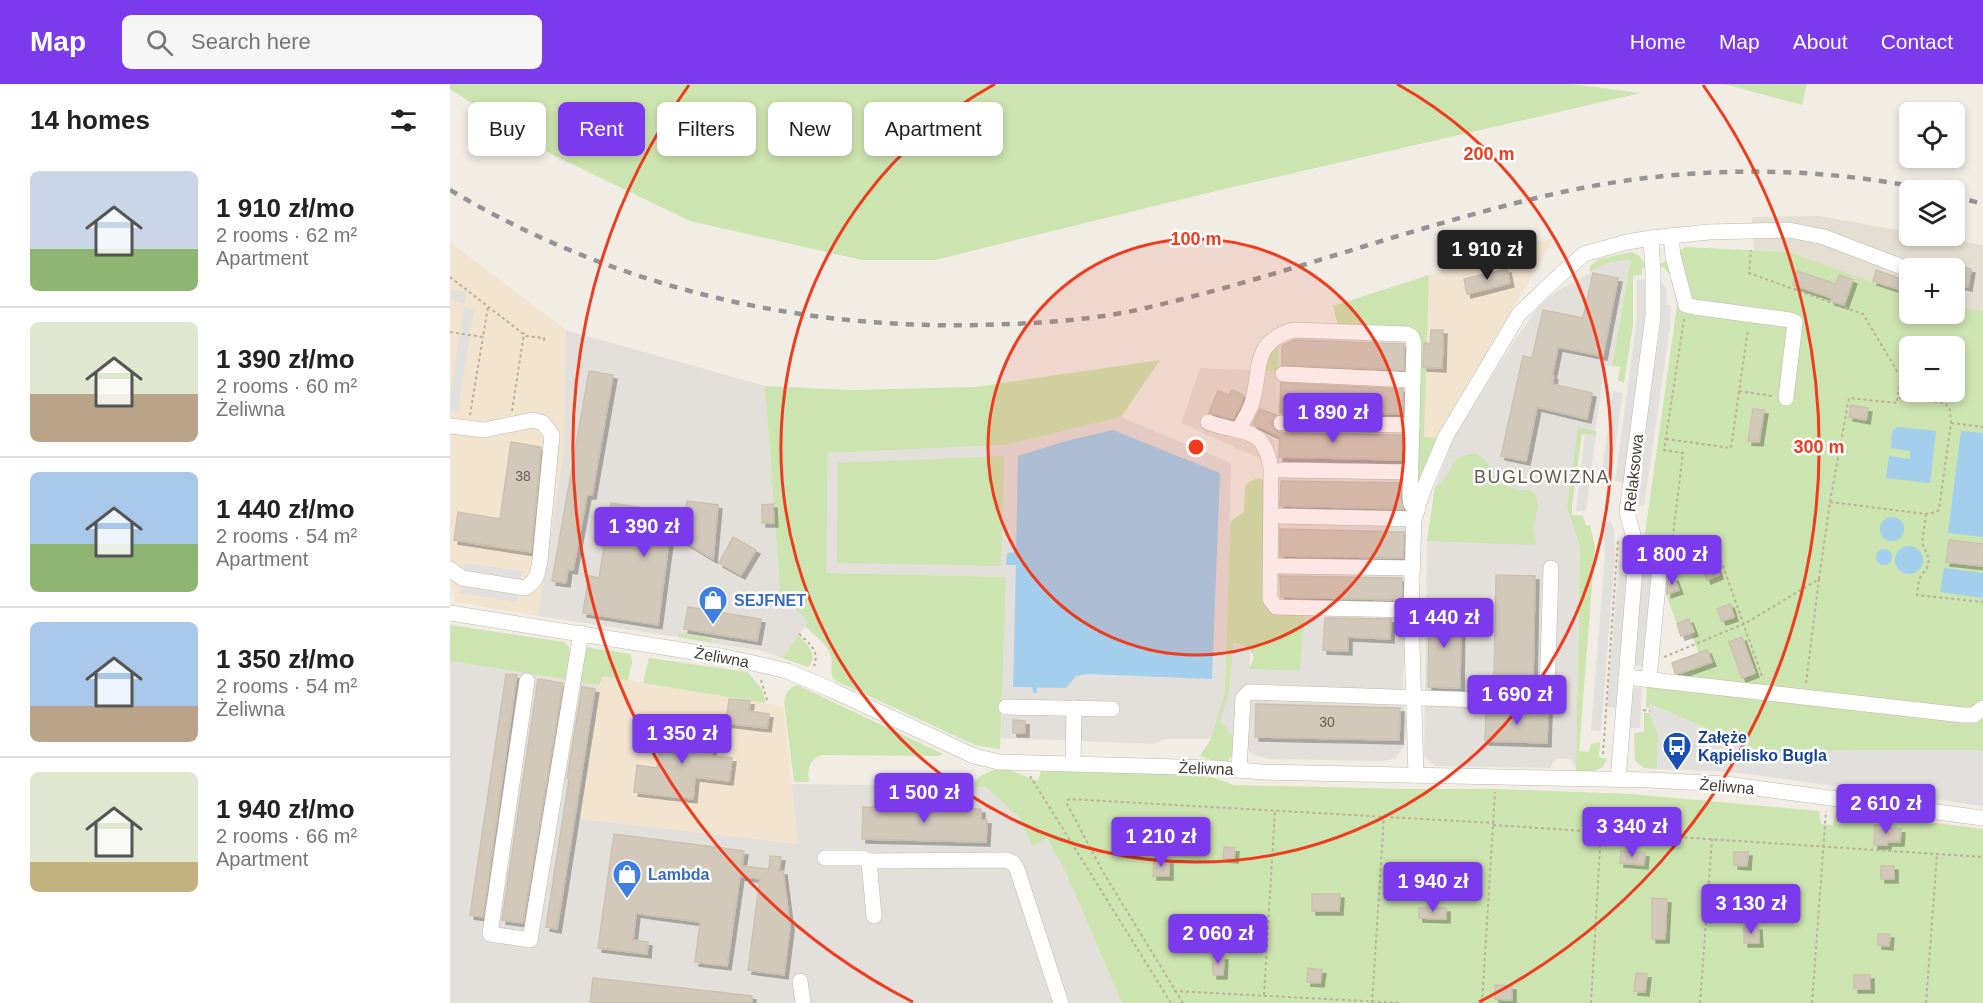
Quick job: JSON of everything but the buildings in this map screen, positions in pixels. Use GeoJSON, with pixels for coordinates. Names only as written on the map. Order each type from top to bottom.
{"type":"FeatureCollection","features":[{"type":"Feature","properties":{"kind":"street"},"geometry":{"type":"LineString","coordinates":[[1416,775],[1411,610],[1416,515],[1424,488],[1446,436],[1519,314],[1584,254],[1651,238],[1709,232],[1789,230],[1824,237],[1899,266]]}},
{"type":"Feature","properties":{"kind":"street"},"geometry":{"type":"LineString","coordinates":[[1671,236],[1673,256],[1686,305],[1795,322],[1786,398]]}},
{"type":"Feature","properties":{"kind":"street","name":"Relaksowa"},"geometry":{"type":"LineString","coordinates":[[1618,780],[1636,555],[1635,542],[1626,512],[1653,316],[1651,238]]}},
{"type":"Feature","properties":{"kind":"street"},"geometry":{"type":"LineString","coordinates":[[1239,429],[1251,405],[1260,358],[1266,346],[1276,337],[1293,330],[1407,334],[1412,337],[1414,343],[1411,504],[1416,515]]}},
{"type":"Feature","properties":{"kind":"street"},"geometry":{"type":"LineString","coordinates":[[1283,374],[1413,380]]}},
{"type":"Feature","properties":{"kind":"street"},"geometry":{"type":"LineString","coordinates":[[450,426],[484,430],[533,420],[543,423],[552,435],[540,560],[537,576],[532,584],[525,588],[462,578],[450,568]]}},
{"type":"Feature","properties":{"kind":"street"},"geometry":{"type":"LineString","coordinates":[[1208,422],[1220,427],[1239,429],[1256,436],[1270,459],[1270,593],[1276,607],[1411,610]]}},
{"type":"Feature","properties":{"kind":"street"},"geometry":{"type":"LineString","coordinates":[[1281,423],[1412,425]]}},
{"type":"Feature","properties":{"kind":"street"},"geometry":{"type":"LineString","coordinates":[[1282,470],[1411,472]]}},
{"type":"Feature","properties":{"kind":"street"},"geometry":{"type":"LineString","coordinates":[[1280,516],[1416,515]]}},
{"type":"Feature","properties":{"kind":"street"},"geometry":{"type":"LineString","coordinates":[[1280,566],[1412,568]]}},
{"type":"Feature","properties":{"kind":"street"},"geometry":{"type":"LineString","coordinates":[[1239,770],[1244,698],[1249,692],[1542,702],[1547,694],[1551,568]]}},
{"type":"Feature","properties":{"kind":"street"},"geometry":{"type":"LineString","coordinates":[[1649,678],[1659,576]]}},
{"type":"Feature","properties":{"kind":"street","name":"Żeliwna"},"geometry":{"type":"LineString","coordinates":[[450,613],[725,657],[786,671],[974,756],[999,762],[1725,784],[1983,818]]}},
{"type":"Feature","properties":{"kind":"street"},"geometry":{"type":"LineString","coordinates":[[527,681],[490,934],[531,940],[580,633]]}},
{"type":"Feature","properties":{"kind":"street"},"geometry":{"type":"LineString","coordinates":[[1626,676],[1963,715],[1974,715],[1983,708]]}},
{"type":"Feature","properties":{"kind":"street"},"geometry":{"type":"LineString","coordinates":[[1006,707],[1112,709]]}},
{"type":"Feature","properties":{"kind":"street"},"geometry":{"type":"LineString","coordinates":[[1073,764],[1074,708]]}},
{"type":"Feature","properties":{"kind":"street"},"geometry":{"type":"LineString","coordinates":[[825,858],[862,858],[869,861],[982,859],[1013,862],[1061,1003]]}},
{"type":"Feature","properties":{"kind":"street"},"geometry":{"type":"LineString","coordinates":[[869,861],[874,916]]}},
{"type":"Feature","properties":{"kind":"street"},"geometry":{"type":"LineString","coordinates":[[800,981],[803,1003]]}},
{"type":"Feature","properties":{"kind":"path"},"geometry":{"type":"LineString","coordinates":[[1751,250],[1749,273],[1863,314],[1900,376],[1897,403],[1849,398],[1830,502],[1804,697]]}},
{"type":"Feature","properties":{"kind":"path"},"geometry":{"type":"LineString","coordinates":[[451,279],[526,336],[544,338],[544,343]]}},
{"type":"Feature","properties":{"kind":"path"},"geometry":{"type":"LineString","coordinates":[[1686,305],[1664,450],[1683,453],[1668,573],[1719,555],[1768,693]]}},
{"type":"Feature","properties":{"kind":"path"},"geometry":{"type":"LineString","coordinates":[[470,417],[488,307]]}},
{"type":"Feature","properties":{"kind":"path"},"geometry":{"type":"LineString","coordinates":[[1666,439],[1731,448],[1750,315]]}},
{"type":"Feature","properties":{"kind":"path"},"geometry":{"type":"LineString","coordinates":[[450,332],[483,337]]}},
{"type":"Feature","properties":{"kind":"path"},"geometry":{"type":"LineString","coordinates":[[511,419],[524,333]]}},
{"type":"Feature","properties":{"kind":"path"},"geometry":{"type":"LineString","coordinates":[[1739,392],[1786,398]]}},
{"type":"Feature","properties":{"kind":"path"},"geometry":{"type":"LineString","coordinates":[[1830,502],[1926,514],[1937,512],[1939,509],[1951,423],[1950,410],[1945,403],[1898,398]]}},
{"type":"Feature","properties":{"kind":"path"},"geometry":{"type":"LineString","coordinates":[[1951,423],[1983,427]]}},
{"type":"Feature","properties":{"kind":"path"},"geometry":{"type":"LineString","coordinates":[[1926,514],[1922,543],[1929,559],[1927,568],[1919,579],[1917,595],[1983,602]]}},
{"type":"Feature","properties":{"kind":"path"},"geometry":{"type":"LineString","coordinates":[[1603,754],[1618,538]]}},
{"type":"Feature","properties":{"kind":"path"},"geometry":{"type":"LineString","coordinates":[[1650,662],[1743,624],[1819,579]]}},
{"type":"Feature","properties":{"kind":"path"},"geometry":{"type":"LineString","coordinates":[[1643,710],[1650,711]]}},
{"type":"Feature","properties":{"kind":"path"},"geometry":{"type":"LineString","coordinates":[[1024,764],[1044,800],[1171,1003]]}},
{"type":"Feature","properties":{"kind":"path"},"geometry":{"type":"LineString","coordinates":[[1482,1003],[1496,777]]}},
{"type":"Feature","properties":{"kind":"path"},"geometry":{"type":"LineString","coordinates":[[1812,1003],[1827,797]]}},
{"type":"Feature","properties":{"kind":"path"},"geometry":{"type":"LineString","coordinates":[[1183,1003],[1103,872],[1066,801],[1072,798],[1275,810],[1983,857]]}},
{"type":"Feature","properties":{"kind":"path"},"geometry":{"type":"LineString","coordinates":[[1264,995],[1275,810]]}},
{"type":"Feature","properties":{"kind":"path"},"geometry":{"type":"LineString","coordinates":[[1372,1002],[1384,817]]}},
{"type":"Feature","properties":{"kind":"path"},"geometry":{"type":"LineString","coordinates":[[1591,1003],[1601,832]]}},
{"type":"Feature","properties":{"kind":"path"},"geometry":{"type":"LineString","coordinates":[[1700,1003],[1712,839]]}},
{"type":"Feature","properties":{"kind":"path"},"geometry":{"type":"LineString","coordinates":[[1926,1003],[1937,854]]}},
{"type":"Feature","properties":{"kind":"path"},"geometry":{"type":"LineString","coordinates":[[1174,991],[1402,1003]]}},
{"type":"Feature","properties":{"kind":"shaded area"},"geometry":{"type":"Polygon","coordinates":[[[1819,216],[1899,230],[1899,246],[1965,246],[1965,242],[1983,245],[1983,312],[1965,308],[1965,258],[1899,258],[1899,291],[1789,252],[1754,250],[1752,217],[1819,216]]]}},
{"type":"Feature","properties":{"kind":"shaded area"},"geometry":{"type":"Polygon","coordinates":[[[1554,238],[1438,438],[1424,438],[1429,275],[1554,238]]]}},
{"type":"Feature","properties":{"kind":"shaded area"},"geometry":{"type":"Polygon","coordinates":[[[450,242],[566,330],[564,450],[538,616],[456,602],[450,582],[450,242]]]}},
{"type":"Feature","properties":{"kind":"shaded area"},"geometry":{"type":"Polygon","coordinates":[[[1631,258],[1612,366],[1605,365],[1595,431],[1578,427],[1567,507],[1580,547],[1576,769],[1571,759],[1556,759],[1550,768],[1435,766],[1424,756],[1427,541],[1435,487],[1454,436],[1539,306],[1559,290],[1608,263],[1631,258]]]}},
{"type":"Feature","properties":{"kind":"shaded area"},"geometry":{"type":"Polygon","coordinates":[[[1647,279],[1648,301],[1624,483],[1615,481],[1637,317],[1637,280],[1647,279]]]}},
{"type":"Feature","properties":{"kind":"shaded area"},"geometry":{"type":"Polygon","coordinates":[[[1660,281],[1666,287],[1667,305],[1671,305],[1670,326],[1644,506],[1634,505],[1660,329],[1660,281]]]}},
{"type":"Feature","properties":{"kind":"shaded area"},"geometry":{"type":"Polygon","coordinates":[[[451,290],[466,292],[465,303],[450,300],[451,290]]]}},
{"type":"Feature","properties":{"kind":"shaded area"},"geometry":{"type":"Polygon","coordinates":[[[464,307],[474,309],[458,412],[450,411],[450,397],[464,307]]]}},
{"type":"Feature","properties":{"kind":"shaded area"},"geometry":{"type":"Polygon","coordinates":[[[566,330],[765,386],[780,593],[809,621],[782,658],[763,651],[711,643],[711,638],[679,633],[678,637],[538,616],[564,450],[566,330]]]}},
{"type":"Feature","properties":{"kind":"shaded area"},"geometry":{"type":"Polygon","coordinates":[[[1418,335],[1408,616],[1403,674],[1403,703],[1407,719],[1405,745],[1395,759],[1381,761],[1268,759],[1252,754],[1243,744],[1211,739],[1164,739],[1155,744],[1001,738],[1005,577],[826,573],[828,453],[1006,445],[1121,417],[1231,463],[1227,643],[1245,644],[1250,649],[1250,669],[1300,671],[1305,614],[1273,612],[1279,340],[1281,337],[1418,335]]]}},
{"type":"Feature","properties":{"kind":"shaded area"},"geometry":{"type":"Polygon","coordinates":[[[1200,368],[1278,371],[1275,465],[1181,423],[1200,368]]]}},
{"type":"Feature","properties":{"kind":"shaded area"},"geometry":{"type":"Polygon","coordinates":[[[1613,391],[1623,393],[1610,480],[1601,479],[1613,391]]]}},
{"type":"Feature","properties":{"kind":"shaded area"},"geometry":{"type":"Polygon","coordinates":[[[1585,434],[1596,435],[1586,511],[1576,511],[1585,434]]]}},
{"type":"Feature","properties":{"kind":"shaded area"},"geometry":{"type":"Polygon","coordinates":[[[1610,521],[1614,529],[1615,555],[1601,731],[1591,730],[1605,555],[1601,524],[1610,521]]]}},
{"type":"Feature","properties":{"kind":"shaded area"},"geometry":{"type":"Polygon","coordinates":[[[1619,561],[1629,562],[1617,708],[1607,707],[1619,561]]]}},
{"type":"Feature","properties":{"kind":"shaded area"},"geometry":{"type":"Polygon","coordinates":[[[465,563],[522,571],[517,602],[460,593],[465,563]]]}},
{"type":"Feature","properties":{"kind":"shaded area"},"geometry":{"type":"Polygon","coordinates":[[[1642,572],[1652,573],[1644,666],[1634,665],[1642,572]]]}},
{"type":"Feature","properties":{"kind":"shaded area"},"geometry":{"type":"Polygon","coordinates":[[[450,661],[599,685],[580,819],[798,844],[792,784],[986,786],[1019,817],[1032,846],[1047,838],[1066,873],[1122,1003],[450,1003],[450,661]]]}},
{"type":"Feature","properties":{"kind":"shaded area"},"geometry":{"type":"Polygon","coordinates":[[[1300,671],[1402,675],[1403,686],[1299,685],[1300,671]]]}},
{"type":"Feature","properties":{"kind":"shaded area"},"geometry":{"type":"Polygon","coordinates":[[[603,676],[783,706],[799,844],[579,819],[599,685],[603,676]]]}},
{"type":"Feature","properties":{"kind":"shaded area"},"geometry":{"type":"Polygon","coordinates":[[[1632,688],[1642,688],[1640,728],[1630,728],[1632,688]]]}},
{"type":"Feature","properties":{"kind":"shaded area"},"geometry":{"type":"Polygon","coordinates":[[[1649,704],[1759,751],[1975,750],[1983,752],[1983,806],[1732,772],[1657,769],[1658,734],[1650,716],[1649,704]]]}},
{"type":"Feature","properties":{"kind":"green space"},"geometry":{"type":"Polygon","coordinates":[[[450,84],[1571,84],[1641,93],[1220,190],[935,260],[862,260],[690,221],[546,151],[546,102],[470,102],[450,89],[450,84]]]}},
{"type":"Feature","properties":{"kind":"green space"},"geometry":{"type":"Polygon","coordinates":[[[1724,84],[1807,84],[1802,105],[1724,84]]]}},
{"type":"Feature","properties":{"kind":"green space"},"geometry":{"type":"Polygon","coordinates":[[[1685,247],[1789,252],[1899,291],[1899,324],[1965,324],[1965,308],[1983,312],[1983,752],[1975,750],[1759,751],[1650,704],[1649,708],[1646,707],[1647,682],[1676,675],[1672,663],[1699,653],[1691,633],[1681,636],[1645,534],[1677,305],[1670,274],[1660,265],[1685,247]]]}},
{"type":"Feature","properties":{"kind":"green space"},"geometry":{"type":"Polygon","coordinates":[[[1632,252],[1640,256],[1646,267],[1642,268],[1642,275],[1633,276],[1633,325],[1624,383],[1618,380],[1620,367],[1612,366],[1631,259],[1608,263],[1590,272],[1590,266],[1599,259],[1632,252]]]}},
{"type":"Feature","properties":{"kind":"green space"},"geometry":{"type":"Polygon","coordinates":[[[1429,275],[1424,437],[1438,438],[1413,497],[1418,335],[1338,326],[1333,306],[1429,275]]]}},
{"type":"Feature","properties":{"kind":"green space"},"geometry":{"type":"Polygon","coordinates":[[[1279,340],[1278,371],[1261,371],[1262,361],[1279,340]]]}},
{"type":"Feature","properties":{"kind":"green space"},"geometry":{"type":"Polygon","coordinates":[[[1160,360],[1121,417],[1006,445],[828,453],[826,573],[1006,577],[1000,749],[975,745],[834,680],[829,652],[805,626],[808,621],[780,593],[765,386],[851,390],[975,387],[1160,360]]]}},
{"type":"Feature","properties":{"kind":"green space"},"geometry":{"type":"Polygon","coordinates":[[[1578,427],[1596,431],[1596,435],[1582,434],[1572,505],[1572,515],[1583,516],[1586,526],[1590,525],[1595,547],[1579,751],[1589,752],[1591,744],[1600,742],[1599,757],[1607,759],[1603,767],[1594,771],[1576,771],[1580,547],[1567,507],[1578,427]]]}},
{"type":"Feature","properties":{"kind":"green space"},"geometry":{"type":"Polygon","coordinates":[[[1475,454],[1485,459],[1501,484],[1520,490],[1530,490],[1535,494],[1538,505],[1534,527],[1536,545],[1427,541],[1435,487],[1446,478],[1459,458],[1475,454]]]}},
{"type":"Feature","properties":{"kind":"green space"},"geometry":{"type":"Polygon","coordinates":[[[1004,456],[1001,566],[837,563],[838,463],[1004,456]]]}},
{"type":"Feature","properties":{"kind":"green space"},"geometry":{"type":"Polygon","coordinates":[[[1258,478],[1265,481],[1267,595],[1305,614],[1300,671],[1249,669],[1254,658],[1251,651],[1244,645],[1233,643],[1229,693],[1221,722],[1232,735],[1234,753],[1227,762],[1214,761],[1200,756],[1211,739],[1225,694],[1230,524],[1244,512],[1245,487],[1249,482],[1258,478]]]}},
{"type":"Feature","properties":{"kind":"green space"},"geometry":{"type":"Polygon","coordinates":[[[450,625],[564,642],[569,647],[571,663],[569,680],[450,661],[450,625]]]}},
{"type":"Feature","properties":{"kind":"green space"},"geometry":{"type":"Polygon","coordinates":[[[679,633],[711,638],[711,643],[678,637],[679,633]]]}},
{"type":"Feature","properties":{"kind":"green space"},"geometry":{"type":"Polygon","coordinates":[[[798,636],[811,650],[812,659],[808,667],[782,658],[798,636]]]}},
{"type":"Feature","properties":{"kind":"green space"},"geometry":{"type":"Polygon","coordinates":[[[585,647],[631,654],[632,662],[628,681],[603,676],[599,685],[578,682],[585,647]]]}},
{"type":"Feature","properties":{"kind":"green space"},"geometry":{"type":"Polygon","coordinates":[[[649,658],[748,672],[762,690],[766,703],[643,683],[649,658]]]}},
{"type":"Feature","properties":{"kind":"green space"},"geometry":{"type":"Polygon","coordinates":[[[797,685],[943,754],[939,756],[822,755],[814,759],[810,765],[809,782],[794,782],[784,702],[787,692],[797,685]]]}},
{"type":"Feature","properties":{"kind":"green space"},"geometry":{"type":"Polygon","coordinates":[[[1644,713],[1650,713],[1658,734],[1657,769],[1644,768],[1635,761],[1634,733],[1644,732],[1644,713]]]}},
{"type":"Feature","properties":{"kind":"green space"},"geometry":{"type":"Polygon","coordinates":[[[993,770],[1009,770],[1038,781],[1041,771],[1206,775],[1234,785],[1495,789],[1630,794],[1819,811],[1821,824],[1833,825],[1836,810],[1983,829],[1983,1003],[1122,1003],[1066,873],[1047,838],[1032,846],[1019,817],[986,787],[974,786],[979,778],[993,770]]]}},
{"type":"Feature","properties":{"kind":"water"},"geometry":{"type":"Polygon","coordinates":[[[1898,427],[1936,431],[1930,483],[1886,478],[1889,456],[1910,459],[1910,451],[1891,448],[1892,431],[1898,427]]]}},
{"type":"Feature","properties":{"kind":"water"},"geometry":{"type":"Polygon","coordinates":[[[1113,430],[1220,473],[1212,679],[1088,674],[1076,676],[1066,688],[1013,687],[1016,565],[1006,565],[1007,553],[1016,552],[1018,456],[1113,430]]]}},
{"type":"Feature","properties":{"kind":"water"},"geometry":{"type":"Polygon","coordinates":[[[1961,431],[1983,433],[1983,537],[1948,533],[1961,431]]]}},
{"type":"Feature","properties":{"kind":"water"},"geometry":{"type":"Polygon","coordinates":[[[1892,517],[1900,521],[1904,529],[1900,537],[1892,541],[1884,537],[1880,529],[1884,521],[1892,517]]]}},
{"type":"Feature","properties":{"kind":"water"},"geometry":{"type":"Polygon","coordinates":[[[1909,546],[1919,550],[1923,560],[1919,570],[1909,574],[1899,570],[1895,560],[1899,550],[1909,546]]]}},
{"type":"Feature","properties":{"kind":"water"},"geometry":{"type":"Polygon","coordinates":[[[1884,549],[1890,551],[1892,557],[1890,563],[1884,565],[1878,563],[1876,557],[1878,551],[1884,549]]]}},
{"type":"Feature","properties":{"kind":"water"},"geometry":{"type":"Polygon","coordinates":[[[1944,568],[1983,573],[1983,598],[1940,592],[1944,568]]]}},
{"type":"Feature","properties":{"kind":"railway"},"geometry":{"type":"LineString","coordinates":[[450,190],[511,223],[574,252],[638,276],[704,295],[771,309],[839,319],[908,324],[977,325],[1057,321],[1137,310],[1246,282],[1463,217],[1572,190],[1616,182],[1661,176],[1751,172],[1841,176],[1899,184]]}},
{"type":"Feature","properties":{"kind":"railway"},"geometry":{"type":"LineString","coordinates":[[1965,199],[1983,204]]}},
{"type":"Feature","properties":{"kind":"place","name":"SEJFNET"},"geometry":{"type":"Point","coordinates":[713,626]}},
{"type":"Feature","properties":{"kind":"place","name":"Załęże Kąpielisko Bugla"},"geometry":{"type":"Point","coordinates":[1677,772]}},
{"type":"Feature","properties":{"kind":"place","name":"Lambda"},"geometry":{"type":"Point","coordinates":[627,900]}},
{"type":"Feature","properties":{"kind":"district","name":"BUGLOWIZNA"},"geometry":{"type":"Point","coordinates":[1542,477]}}]}
